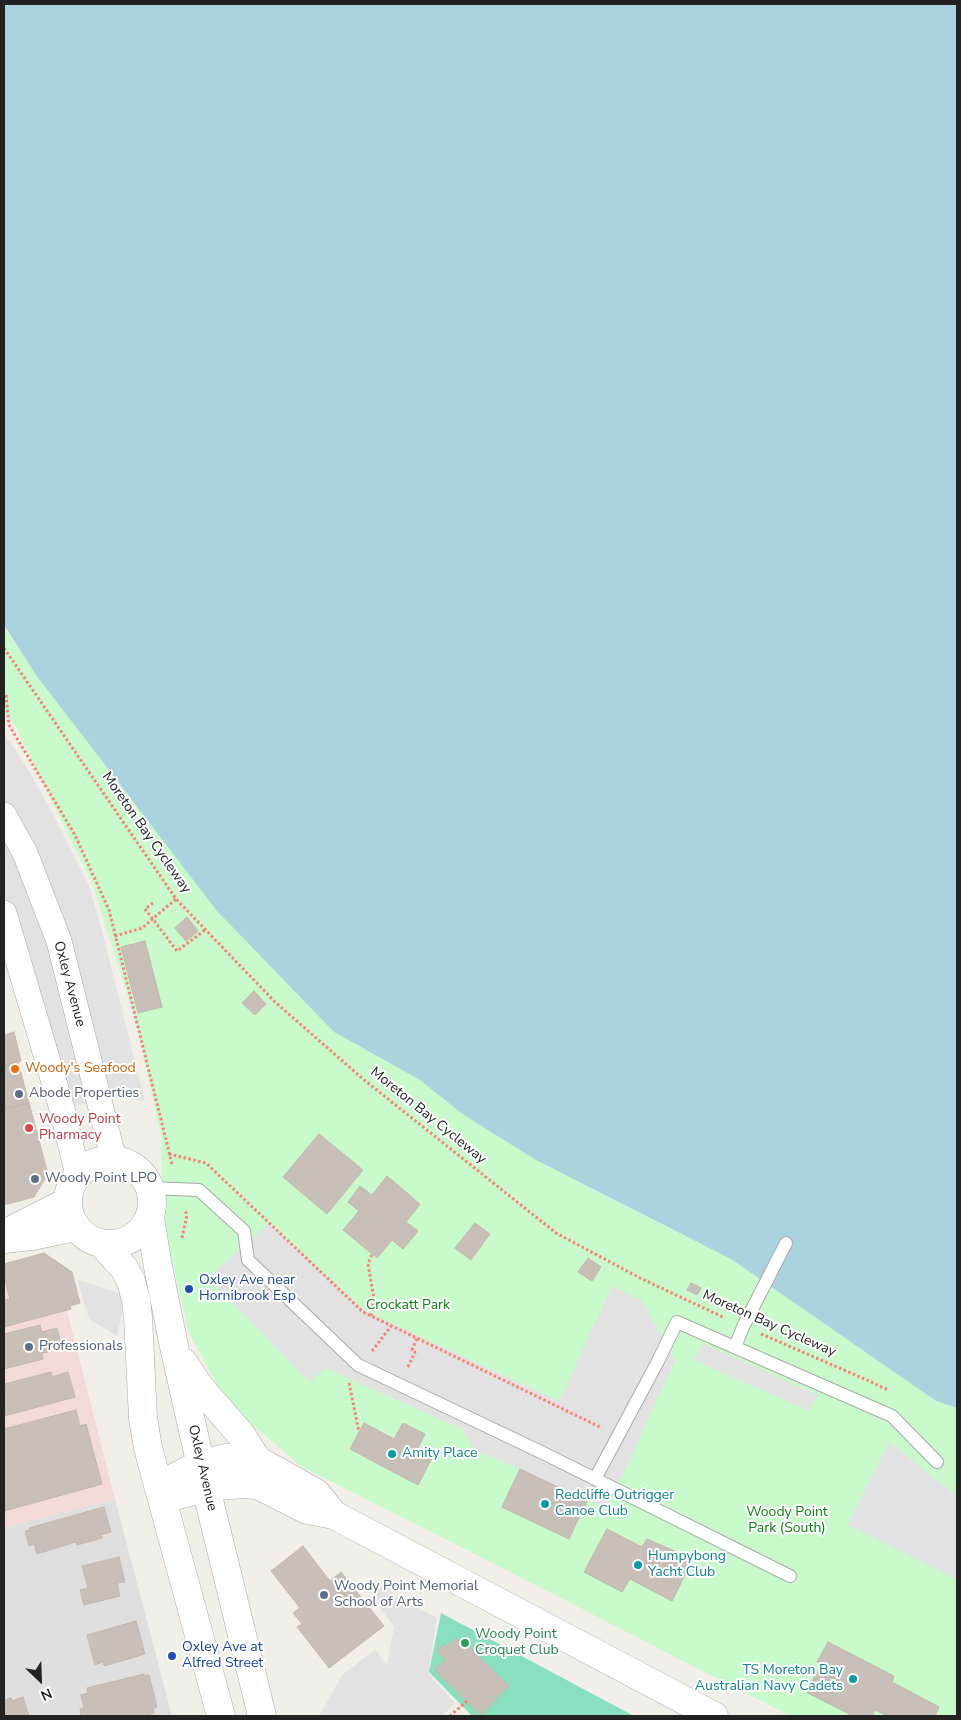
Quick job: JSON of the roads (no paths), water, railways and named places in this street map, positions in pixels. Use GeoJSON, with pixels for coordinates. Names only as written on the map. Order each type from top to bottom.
{"type":"FeatureCollection","features":[{"type":"Feature","properties":{"kind":"street","name":"Oxley Avenue"},"geometry":{"type":"LineString","coordinates":[[4,814],[25,853],[59,942],[114,1160]]}},
{"type":"Feature","properties":{"kind":"street"},"geometry":{"type":"LineString","coordinates":[[4,913],[62,1109],[78,1174]]}},
{"type":"Feature","properties":{"kind":"street"},"geometry":{"type":"LineString","coordinates":[[103,1245],[118,1245],[132,1239],[143,1230],[153,1208],[153,1197],[145,1177],[126,1162],[114,1160],[101,1161],[88,1166],[78,1174],[70,1187],[71,1214],[88,1238],[103,1245],[124,1268],[131,1281],[138,1316],[143,1418],[148,1448],[221,1716]]}},
{"type":"Feature","properties":{"kind":"street"},"geometry":{"type":"LineString","coordinates":[[4,1233],[71,1214]]}},
{"type":"Feature","properties":{"kind":"street"},"geometry":{"type":"LineString","coordinates":[[4,1239],[32,1236],[71,1214]]}},
{"type":"Feature","properties":{"kind":"street","name":"Oxley Avenue"},"geometry":{"type":"LineString","coordinates":[[150,1218],[175,1351],[203,1476],[262,1716]]}},
{"type":"Feature","properties":{"kind":"street"},"geometry":{"type":"LineString","coordinates":[[175,1351],[199,1386],[242,1436],[257,1460]]}},
{"type":"Feature","properties":{"kind":"street"},"geometry":{"type":"LineString","coordinates":[[160,1492],[203,1476],[226,1458],[257,1460],[316,1493],[334,1515]]}},
{"type":"Feature","properties":{"kind":"street"},"geometry":{"type":"LineString","coordinates":[[203,1476],[253,1485],[272,1492],[307,1510],[334,1515],[714,1716]]}},
{"type":"Feature","properties":{"kind":"lane"},"geometry":{"type":"LineString","coordinates":[[150,1188],[199,1190],[244,1231],[248,1260],[358,1365],[595,1479],[790,1576]]}},
{"type":"Feature","properties":{"kind":"lane"},"geometry":{"type":"LineString","coordinates":[[735,1347],[743,1327],[786,1243]]}},
{"type":"Feature","properties":{"kind":"lane"},"geometry":{"type":"LineString","coordinates":[[595,1479],[677,1322],[892,1416],[937,1462]]}},
{"type":"Feature","properties":{"kind":"water"},"geometry":{"type":"Polygon","coordinates":[[[4,4],[957,4],[957,1408],[936,1401],[731,1259],[534,1159],[461,1113],[420,1080],[334,1032],[217,911],[36,675],[4,625],[4,4]]]}},
{"type":"Feature","properties":{"kind":"place","name":"Woody's Seafood"},"geometry":{"type":"Point","coordinates":[15,1069]}},
{"type":"Feature","properties":{"kind":"place","name":"Abode Properties"},"geometry":{"type":"Point","coordinates":[19,1094]}},
{"type":"Feature","properties":{"kind":"place","name":"Woody Point Pharmacy"},"geometry":{"type":"Point","coordinates":[29,1128]}},
{"type":"Feature","properties":{"kind":"place","name":"Woody Point LPO"},"geometry":{"type":"Point","coordinates":[35,1179]}},
{"type":"Feature","properties":{"kind":"place","name":"Oxley Ave near Hornibrook Esp"},"geometry":{"type":"Point","coordinates":[189,1289]}},
{"type":"Feature","properties":{"kind":"place","name":"Professionals"},"geometry":{"type":"Point","coordinates":[29,1347]}},
{"type":"Feature","properties":{"kind":"place","name":"Amity Place"},"geometry":{"type":"Point","coordinates":[392,1454]}},
{"type":"Feature","properties":{"kind":"place","name":"Redcliffe Outrigger Canoe Club"},"geometry":{"type":"Point","coordinates":[545,1504]}},
{"type":"Feature","properties":{"kind":"place","name":"Humpybong Yacht Club"},"geometry":{"type":"Point","coordinates":[638,1565]}},
{"type":"Feature","properties":{"kind":"place","name":"Woody Point Memorial School of Arts"},"geometry":{"type":"Point","coordinates":[324,1595]}},
{"type":"Feature","properties":{"kind":"place","name":"Woody Point Croquet Club"},"geometry":{"type":"Point","coordinates":[465,1643]}},
{"type":"Feature","properties":{"kind":"place","name":"Oxley Ave at Alfred Street"},"geometry":{"type":"Point","coordinates":[172,1656]}},
{"type":"Feature","properties":{"kind":"place","name":"TS Moreton Bay Australian Navy Cadets"},"geometry":{"type":"Point","coordinates":[853,1679]}},
{"type":"Feature","properties":{"kind":"park label","name":"Crockatt Park"},"geometry":{"type":"Point","coordinates":[408,1306]}},
{"type":"Feature","properties":{"kind":"park label","name":"Woody Point Park (South)"},"geometry":{"type":"Point","coordinates":[787,1522]}}]}
